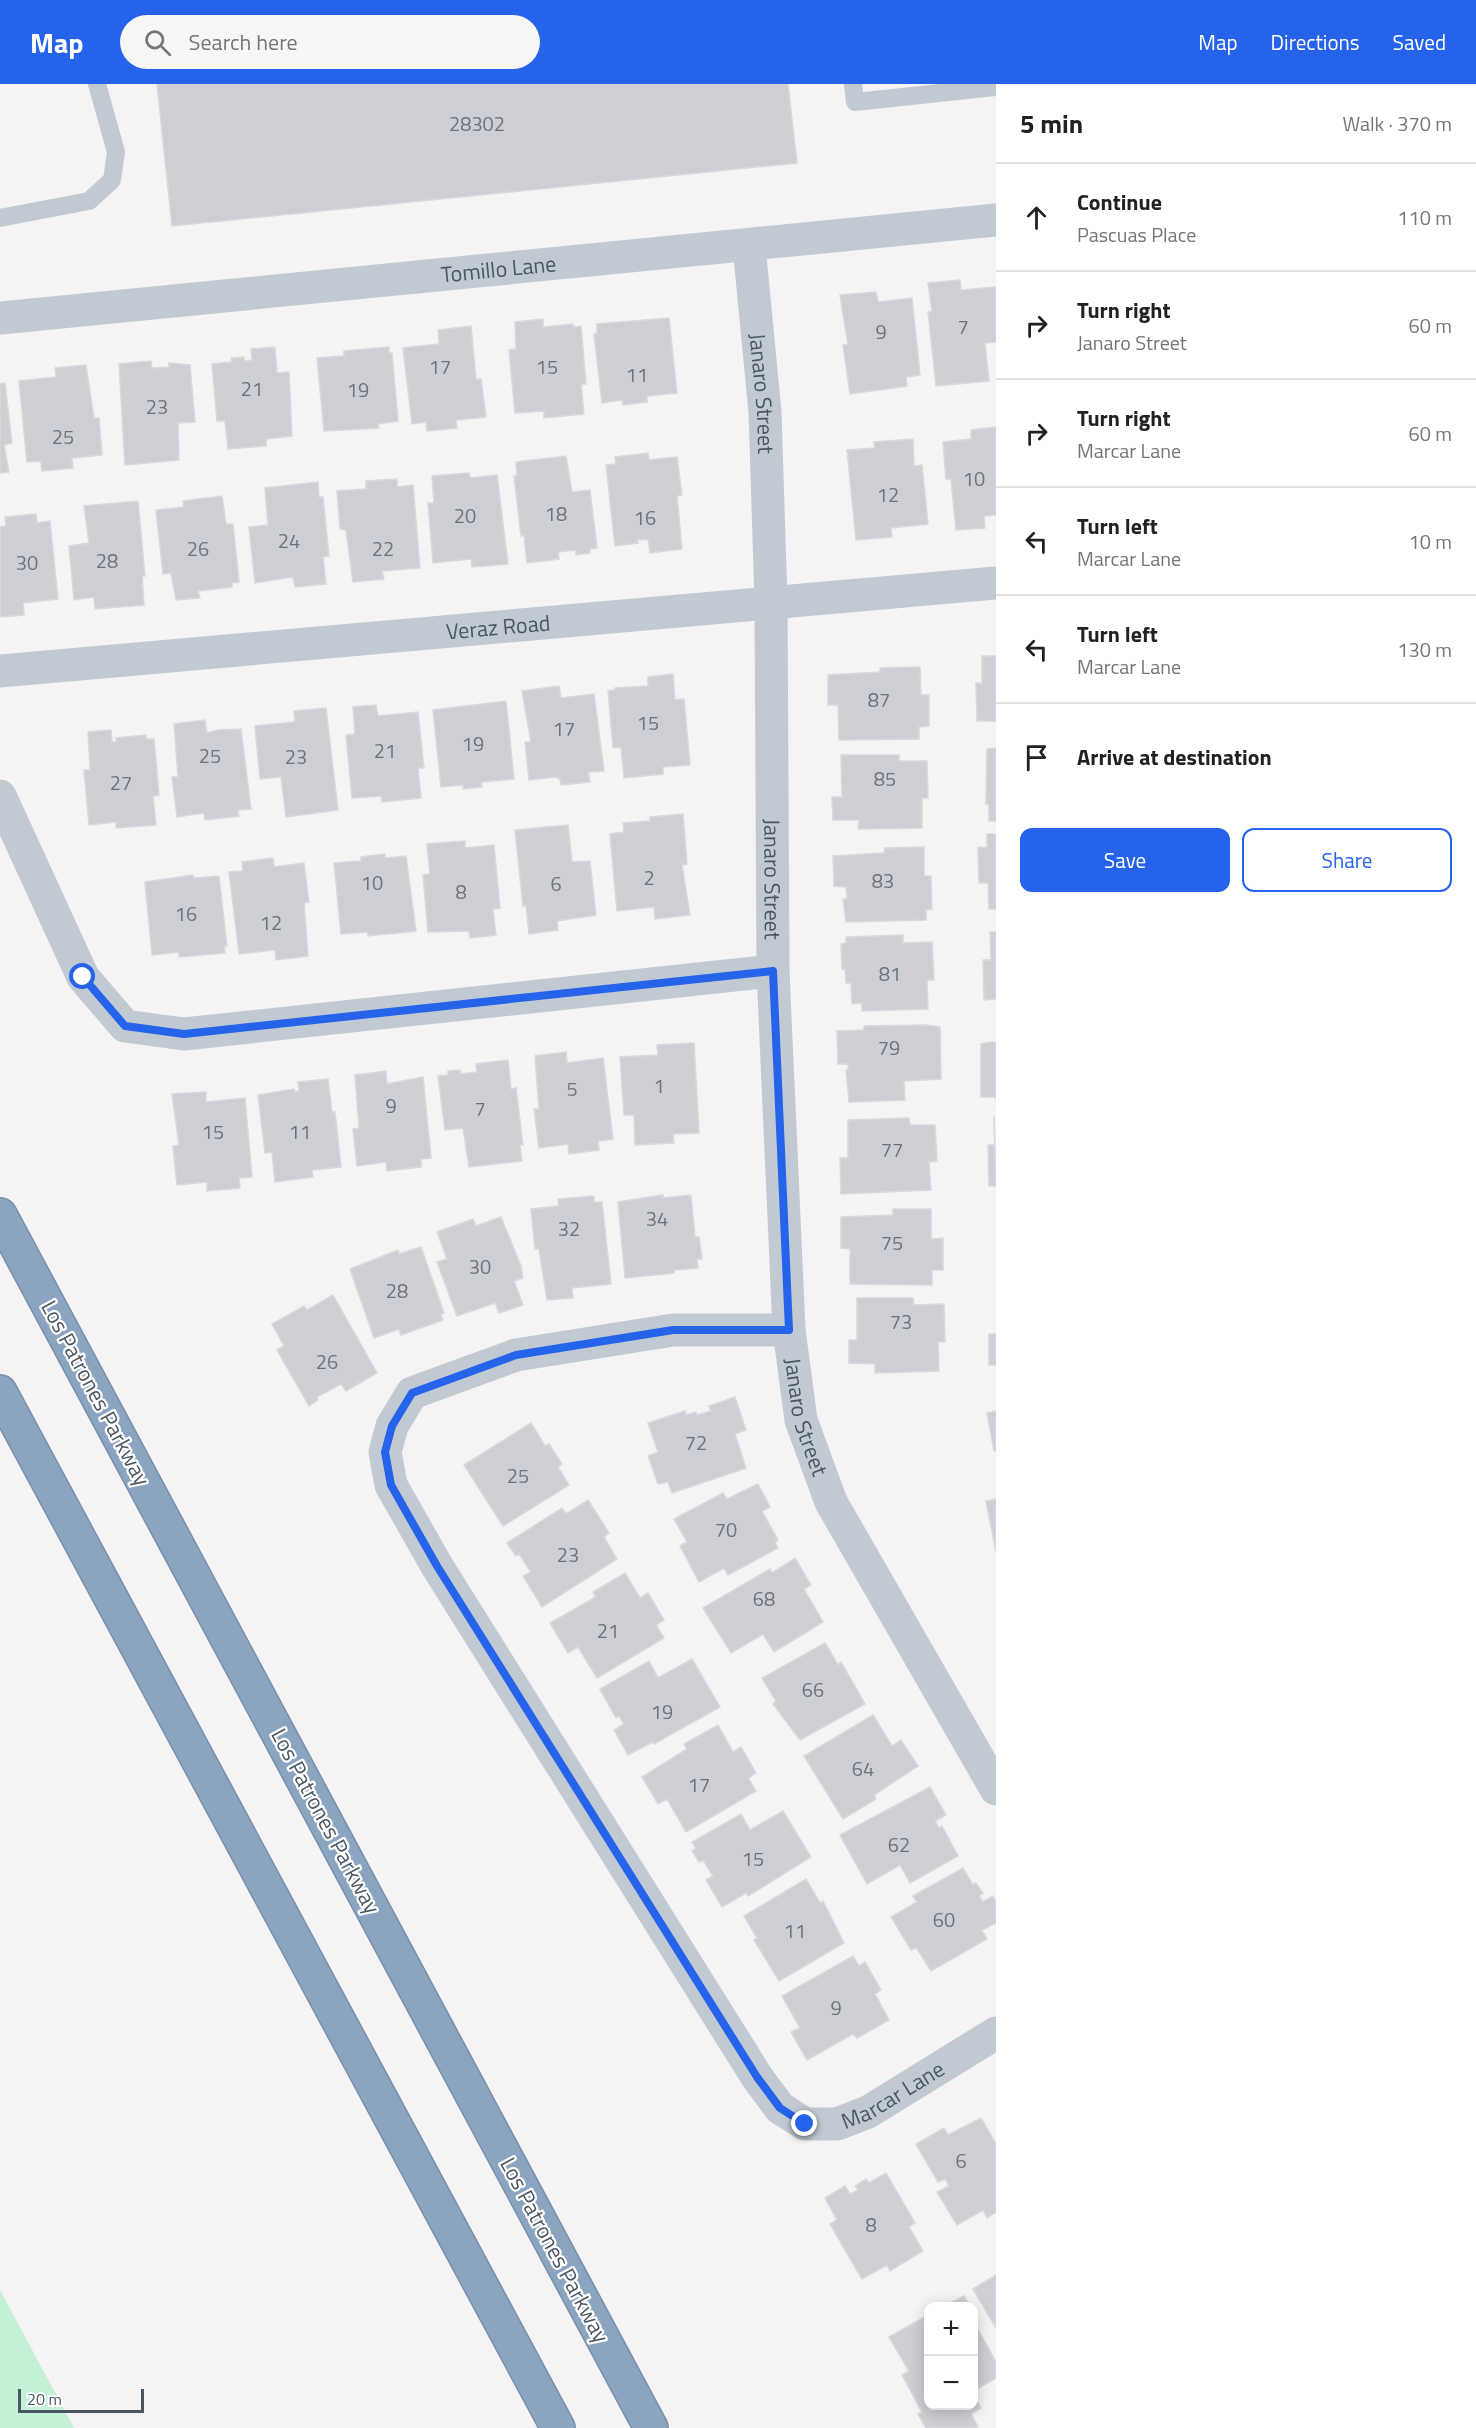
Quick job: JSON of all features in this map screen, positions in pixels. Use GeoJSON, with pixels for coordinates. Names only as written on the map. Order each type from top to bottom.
{"type":"FeatureCollection","features":[{"type":"Feature","properties":{"kind":"highway","name":"Los Patrones Parkway"},"geometry":{"type":"LineString","coordinates":[[0,1215],[651,2428]]}},
{"type":"Feature","properties":{"kind":"highway"},"geometry":{"type":"LineString","coordinates":[[0,1392],[558,2428]]}},
{"type":"Feature","properties":{"kind":"street","name":"Tomillo Lane"},"geometry":{"type":"LineString","coordinates":[[0,318],[996,220]]}},
{"type":"Feature","properties":{"kind":"street","name":"Janaro Street"},"geometry":{"type":"LineString","coordinates":[[749,246],[765,412],[771,601],[773,971],[789,1330],[801,1420],[831,1502],[996,1789]]}},
{"type":"Feature","properties":{"kind":"street","name":"Veraz Road"},"geometry":{"type":"LineString","coordinates":[[0,671],[771,601],[996,583]]}},
{"type":"Feature","properties":{"kind":"street"},"geometry":{"type":"LineString","coordinates":[[0,796],[83,977],[125,1026],[184,1034],[773,971]]}},
{"type":"Feature","properties":{"kind":"street","name":"Marcar Lane"},"geometry":{"type":"LineString","coordinates":[[789,1330],[673,1330],[516,1355],[412,1393],[392,1426],[385,1452],[391,1485],[437,1566],[757,2077],[780,2108],[805,2124],[837,2124],[868,2112],[996,2033]]}},
{"type":"Feature","properties":{"kind":"lane"},"geometry":{"type":"LineString","coordinates":[[0,218],[88,201],[112,180],[116,152],[97,84]]}},
{"type":"Feature","properties":{"kind":"lane"},"geometry":{"type":"LineString","coordinates":[[853,84],[855,102],[996,87]]}},
{"type":"Feature","properties":{"kind":"green space"},"geometry":{"type":"Polygon","coordinates":[[[0,2290],[74,2428],[0,2428],[0,2290]]]}},
{"type":"Feature","properties":{"kind":"building"},"geometry":{"type":"Polygon","coordinates":[[[157,84],[788,84],[797,163],[172,226],[157,84]]]}},
{"type":"Feature","properties":{"kind":"building"},"geometry":{"type":"Polygon","coordinates":[[[960,280],[961,290],[996,287],[996,342],[985,343],[989,381],[936,386],[928,312],[932,312],[928,283],[960,280]]]}},
{"type":"Feature","properties":{"kind":"building"},"geometry":{"type":"Polygon","coordinates":[[[876,292],[878,302],[912,298],[920,375],[906,377],[907,386],[850,394],[843,345],[848,345],[840,295],[876,292]]]}},
{"type":"Feature","properties":{"kind":"building"},"geometry":{"type":"Polygon","coordinates":[[[669,318],[677,393],[647,396],[647,402],[623,405],[622,400],[602,403],[594,334],[597,334],[597,324],[669,318]]]}},
{"type":"Feature","properties":{"kind":"building"},"geometry":{"type":"Polygon","coordinates":[[[543,319],[543,327],[573,324],[573,327],[581,326],[586,384],[581,384],[584,414],[544,418],[544,411],[515,413],[509,350],[516,349],[515,322],[543,319]]]}},
{"type":"Feature","properties":{"kind":"building"},"geometry":{"type":"Polygon","coordinates":[[[471,326],[476,380],[481,379],[486,417],[456,420],[457,428],[427,431],[426,422],[412,424],[403,348],[439,344],[438,330],[471,326]]]}},
{"type":"Feature","properties":{"kind":"building"},"geometry":{"type":"Polygon","coordinates":[[[275,347],[277,373],[289,372],[292,436],[266,439],[266,446],[228,449],[225,421],[217,421],[212,364],[232,362],[231,358],[244,357],[244,361],[252,360],[251,349],[275,347]]]}},
{"type":"Feature","properties":{"kind":"building"},"geometry":{"type":"Polygon","coordinates":[[[389,347],[389,353],[392,353],[398,421],[378,424],[379,428],[324,431],[317,358],[344,356],[344,351],[389,347]]]}},
{"type":"Feature","properties":{"kind":"building"},"geometry":{"type":"Polygon","coordinates":[[[151,361],[152,368],[169,367],[169,363],[190,365],[195,422],[178,423],[179,460],[125,465],[119,364],[151,361]]]}},
{"type":"Feature","properties":{"kind":"building"},"geometry":{"type":"Polygon","coordinates":[[[86,365],[94,418],[99,418],[102,455],[72,458],[73,468],[42,471],[41,461],[27,462],[19,381],[56,377],[55,368],[86,365]]]}},
{"type":"Feature","properties":{"kind":"building"},"geometry":{"type":"Polygon","coordinates":[[[5,383],[12,443],[4,445],[9,472],[0,473],[0,384],[5,383]]]}},
{"type":"Feature","properties":{"kind":"building"},"geometry":{"type":"Polygon","coordinates":[[[996,427],[996,515],[984,516],[985,528],[956,530],[951,479],[946,479],[943,442],[971,439],[971,430],[996,427]]]}},
{"type":"Feature","properties":{"kind":"building"},"geometry":{"type":"Polygon","coordinates":[[[913,439],[914,466],[922,465],[928,524],[891,528],[892,537],[856,540],[847,450],[875,448],[874,442],[913,439]]]}},
{"type":"Feature","properties":{"kind":"building"},"geometry":{"type":"Polygon","coordinates":[[[648,453],[649,460],[677,457],[682,495],[677,496],[682,549],[650,553],[648,539],[637,540],[638,543],[615,546],[606,465],[616,464],[615,457],[648,453]]]}},
{"type":"Feature","properties":{"kind":"building"},"geometry":{"type":"Polygon","coordinates":[[[566,456],[572,492],[590,490],[597,548],[590,549],[590,553],[576,555],[576,550],[558,552],[559,559],[527,563],[524,535],[521,536],[514,476],[517,476],[516,462],[566,456]]]}},
{"type":"Feature","properties":{"kind":"building"},"geometry":{"type":"Polygon","coordinates":[[[469,473],[470,478],[497,475],[508,564],[472,567],[471,559],[433,563],[428,503],[434,503],[432,476],[469,473]]]}},
{"type":"Feature","properties":{"kind":"building"},"geometry":{"type":"Polygon","coordinates":[[[397,479],[397,487],[413,485],[420,568],[382,571],[384,579],[353,582],[346,530],[340,529],[337,491],[366,489],[366,481],[397,479]]]}},
{"type":"Feature","properties":{"kind":"building"},"geometry":{"type":"Polygon","coordinates":[[[318,482],[319,497],[323,497],[329,556],[323,557],[326,584],[295,587],[293,577],[255,583],[249,527],[268,525],[265,488],[318,482]]]}},
{"type":"Feature","properties":{"kind":"building"},"geometry":{"type":"Polygon","coordinates":[[[222,496],[226,524],[233,524],[239,582],[232,583],[232,587],[198,591],[200,598],[176,600],[171,573],[163,574],[156,510],[184,507],[183,501],[222,496]]]}},
{"type":"Feature","properties":{"kind":"building"},"geometry":{"type":"Polygon","coordinates":[[[138,501],[145,576],[142,576],[144,605],[95,609],[94,597],[74,600],[69,546],[89,543],[84,506],[138,501]]]}},
{"type":"Feature","properties":{"kind":"building"},"geometry":{"type":"Polygon","coordinates":[[[36,514],[37,523],[50,521],[58,599],[23,603],[24,615],[0,617],[0,527],[6,526],[5,517],[36,514]]]}},
{"type":"Feature","properties":{"kind":"building"},"geometry":{"type":"Polygon","coordinates":[[[982,656],[996,656],[996,721],[977,721],[976,683],[982,684],[982,656]]]}},
{"type":"Feature","properties":{"kind":"building"},"geometry":{"type":"Polygon","coordinates":[[[920,667],[921,695],[929,695],[929,726],[919,727],[919,739],[839,740],[838,705],[828,705],[828,675],[880,672],[880,668],[920,667]]]}},
{"type":"Feature","properties":{"kind":"building"},"geometry":{"type":"Polygon","coordinates":[[[673,674],[675,700],[684,699],[690,765],[663,767],[663,774],[624,778],[621,747],[613,748],[608,691],[615,690],[615,688],[648,686],[648,677],[673,674]]]}},
{"type":"Feature","properties":{"kind":"building"},"geometry":{"type":"Polygon","coordinates":[[[559,686],[561,698],[594,694],[604,771],[588,772],[590,782],[561,785],[560,779],[556,777],[529,780],[525,742],[531,742],[522,691],[559,686]]]}},
{"type":"Feature","properties":{"kind":"building"},"geometry":{"type":"Polygon","coordinates":[[[506,701],[514,779],[481,782],[482,787],[463,789],[463,785],[441,787],[433,710],[506,701]]]}},
{"type":"Feature","properties":{"kind":"building"},"geometry":{"type":"Polygon","coordinates":[[[376,705],[378,716],[418,712],[424,768],[418,768],[421,798],[382,802],[381,796],[352,798],[346,735],[355,734],[353,707],[376,705]]]}},
{"type":"Feature","properties":{"kind":"building"},"geometry":{"type":"Polygon","coordinates":[[[326,708],[338,810],[286,817],[281,777],[260,779],[255,726],[295,722],[294,711],[326,708]]]}},
{"type":"Feature","properties":{"kind":"building"},"geometry":{"type":"Polygon","coordinates":[[[205,720],[207,733],[241,729],[251,809],[238,810],[239,816],[205,820],[204,813],[177,817],[172,777],[178,777],[174,724],[205,720]]]}},
{"type":"Feature","properties":{"kind":"building"},"geometry":{"type":"Polygon","coordinates":[[[111,730],[112,742],[117,742],[116,738],[146,735],[146,739],[154,739],[159,795],[153,796],[156,825],[116,828],[116,822],[89,825],[84,770],[90,770],[88,732],[111,730]]]}},
{"type":"Feature","properties":{"kind":"building"},"geometry":{"type":"Polygon","coordinates":[[[996,748],[996,821],[989,821],[989,804],[986,804],[987,749],[996,748]]]}},
{"type":"Feature","properties":{"kind":"building"},"geometry":{"type":"Polygon","coordinates":[[[841,755],[899,755],[899,761],[927,761],[928,798],[922,798],[922,828],[858,829],[859,820],[833,820],[832,797],[842,797],[841,755]]]}},
{"type":"Feature","properties":{"kind":"building"},"geometry":{"type":"Polygon","coordinates":[[[683,814],[687,864],[682,865],[690,915],[655,919],[654,907],[617,911],[610,834],[624,832],[623,823],[650,821],[650,817],[683,814]]]}},
{"type":"Feature","properties":{"kind":"building"},"geometry":{"type":"Polygon","coordinates":[[[568,825],[572,862],[590,861],[596,915],[557,921],[558,930],[529,934],[526,905],[523,906],[515,830],[568,825]]]}},
{"type":"Feature","properties":{"kind":"building"},"geometry":{"type":"Polygon","coordinates":[[[987,834],[996,834],[996,909],[989,909],[988,883],[979,883],[978,847],[987,848],[987,834]]]}},
{"type":"Feature","properties":{"kind":"building"},"geometry":{"type":"Polygon","coordinates":[[[465,841],[465,848],[494,845],[500,908],[493,909],[496,935],[470,938],[469,931],[428,932],[423,875],[430,874],[427,844],[465,841]]]}},
{"type":"Feature","properties":{"kind":"building"},"geometry":{"type":"Polygon","coordinates":[[[924,847],[924,876],[931,876],[932,909],[926,910],[926,920],[846,922],[843,899],[847,899],[846,887],[834,886],[833,856],[884,853],[885,848],[924,847]]]}},
{"type":"Feature","properties":{"kind":"building"},"geometry":{"type":"Polygon","coordinates":[[[385,854],[385,858],[406,856],[416,931],[368,936],[368,932],[341,934],[334,863],[361,861],[361,857],[385,854]]]}},
{"type":"Feature","properties":{"kind":"building"},"geometry":{"type":"Polygon","coordinates":[[[273,858],[274,867],[304,863],[309,902],[304,903],[308,956],[276,960],[275,950],[239,954],[229,872],[243,871],[242,862],[273,858]]]}},
{"type":"Feature","properties":{"kind":"building"},"geometry":{"type":"Polygon","coordinates":[[[193,875],[194,878],[219,876],[227,946],[224,946],[225,953],[179,957],[179,952],[152,955],[145,882],[193,875]]]}},
{"type":"Feature","properties":{"kind":"building"},"geometry":{"type":"Polygon","coordinates":[[[990,932],[996,932],[996,999],[984,1000],[983,960],[991,960],[990,932]]]}},
{"type":"Feature","properties":{"kind":"building"},"geometry":{"type":"Polygon","coordinates":[[[903,935],[903,943],[932,942],[934,980],[927,980],[928,1009],[862,1011],[862,1003],[852,1004],[851,983],[846,983],[845,969],[842,969],[841,944],[846,943],[846,937],[903,935]]]}},
{"type":"Feature","properties":{"kind":"building"},"geometry":{"type":"Polygon","coordinates":[[[925,1025],[940,1027],[941,1079],[904,1081],[905,1100],[849,1102],[846,1070],[848,1070],[848,1064],[838,1064],[837,1031],[864,1030],[864,1026],[925,1025]]]}},
{"type":"Feature","properties":{"kind":"building"},"geometry":{"type":"Polygon","coordinates":[[[996,1042],[996,1097],[981,1097],[981,1044],[996,1042]]]}},
{"type":"Feature","properties":{"kind":"building"},"geometry":{"type":"Polygon","coordinates":[[[694,1043],[699,1133],[673,1134],[674,1143],[635,1145],[634,1115],[624,1115],[620,1057],[658,1055],[657,1045],[694,1043]]]}},
{"type":"Feature","properties":{"kind":"building"},"geometry":{"type":"Polygon","coordinates":[[[566,1052],[567,1063],[603,1058],[613,1139],[598,1141],[599,1150],[569,1154],[568,1144],[539,1148],[534,1109],[539,1109],[535,1056],[566,1052]]]}},
{"type":"Feature","properties":{"kind":"building"},"geometry":{"type":"Polygon","coordinates":[[[508,1060],[511,1089],[516,1088],[523,1145],[520,1145],[522,1161],[469,1167],[463,1128],[445,1130],[438,1076],[448,1075],[448,1071],[460,1070],[461,1074],[477,1072],[476,1064],[508,1060]]]}},
{"type":"Feature","properties":{"kind":"building"},"geometry":{"type":"Polygon","coordinates":[[[386,1071],[387,1084],[423,1077],[431,1158],[421,1159],[421,1167],[387,1171],[386,1162],[357,1166],[353,1129],[359,1128],[355,1075],[386,1071]]]}},
{"type":"Feature","properties":{"kind":"building"},"geometry":{"type":"Polygon","coordinates":[[[328,1079],[332,1112],[335,1112],[341,1167],[312,1170],[313,1177],[275,1182],[272,1152],[265,1153],[258,1095],[294,1089],[295,1092],[299,1091],[298,1082],[328,1079]]]}},
{"type":"Feature","properties":{"kind":"building"},"geometry":{"type":"Polygon","coordinates":[[[206,1092],[206,1102],[245,1098],[252,1177],[239,1178],[240,1188],[207,1191],[207,1182],[177,1185],[173,1146],[179,1145],[172,1094],[206,1092]]]}},
{"type":"Feature","properties":{"kind":"building"},"geometry":{"type":"Polygon","coordinates":[[[909,1118],[910,1125],[935,1125],[937,1161],[929,1162],[931,1190],[841,1194],[840,1158],[848,1158],[848,1120],[909,1118]]]}},
{"type":"Feature","properties":{"kind":"building"},"geometry":{"type":"Polygon","coordinates":[[[988,1145],[995,1145],[996,1186],[989,1186],[988,1145]]]}},
{"type":"Feature","properties":{"kind":"building"},"geometry":{"type":"Polygon","coordinates":[[[663,1195],[663,1198],[691,1195],[695,1237],[699,1237],[702,1259],[697,1259],[698,1268],[625,1278],[618,1202],[663,1195]]]}},
{"type":"Feature","properties":{"kind":"building"},"geometry":{"type":"Polygon","coordinates":[[[594,1196],[594,1202],[602,1202],[611,1284],[572,1288],[573,1298],[547,1300],[539,1249],[535,1249],[531,1209],[559,1206],[558,1199],[594,1196]]]}},
{"type":"Feature","properties":{"kind":"building"},"geometry":{"type":"Polygon","coordinates":[[[893,1209],[931,1209],[931,1239],[943,1238],[943,1270],[932,1270],[932,1285],[850,1284],[850,1249],[841,1248],[841,1217],[893,1215],[893,1209]]]}},
{"type":"Feature","properties":{"kind":"building"},"geometry":{"type":"Polygon","coordinates":[[[501,1217],[521,1266],[523,1278],[514,1281],[523,1305],[499,1313],[495,1303],[457,1316],[437,1262],[447,1259],[437,1232],[473,1219],[476,1226],[501,1217]]]}},
{"type":"Feature","properties":{"kind":"building"},"geometry":{"type":"Polygon","coordinates":[[[421,1247],[444,1313],[441,1314],[443,1320],[401,1335],[399,1329],[374,1338],[350,1269],[398,1250],[399,1254],[421,1247]]]}},
{"type":"Feature","properties":{"kind":"building"},"geometry":{"type":"Polygon","coordinates":[[[333,1295],[377,1373],[346,1391],[341,1384],[317,1397],[318,1400],[309,1406],[277,1350],[284,1346],[272,1324],[304,1306],[307,1310],[333,1295]]]}},
{"type":"Feature","properties":{"kind":"building"},"geometry":{"type":"Polygon","coordinates":[[[857,1298],[913,1298],[914,1305],[944,1304],[945,1342],[938,1342],[939,1371],[875,1373],[875,1364],[849,1363],[849,1340],[857,1340],[857,1298]]]}},
{"type":"Feature","properties":{"kind":"building"},"geometry":{"type":"Polygon","coordinates":[[[989,1334],[996,1334],[996,1365],[989,1365],[989,1334]]]}},
{"type":"Feature","properties":{"kind":"building"},"geometry":{"type":"Polygon","coordinates":[[[735,1397],[746,1430],[735,1434],[746,1468],[672,1493],[668,1482],[658,1484],[648,1456],[658,1452],[648,1423],[685,1411],[686,1415],[696,1412],[697,1415],[711,1411],[709,1406],[735,1397]]]}},
{"type":"Feature","properties":{"kind":"building"},"geometry":{"type":"Polygon","coordinates":[[[996,1411],[996,1451],[994,1451],[987,1413],[996,1411]]]}},
{"type":"Feature","properties":{"kind":"building"},"geometry":{"type":"Polygon","coordinates":[[[531,1423],[545,1446],[549,1444],[562,1464],[558,1467],[569,1485],[503,1526],[464,1465],[531,1423]]]}},
{"type":"Feature","properties":{"kind":"building"},"geometry":{"type":"Polygon","coordinates":[[[758,1484],[770,1507],[762,1511],[778,1540],[775,1542],[778,1548],[728,1575],[724,1568],[699,1582],[680,1546],[687,1542],[674,1519],[723,1493],[727,1499],[758,1484]]]}},
{"type":"Feature","properties":{"kind":"building"},"geometry":{"type":"Polygon","coordinates":[[[996,1499],[996,1552],[986,1501],[996,1499]]]}},
{"type":"Feature","properties":{"kind":"building"},"geometry":{"type":"Polygon","coordinates":[[[588,1500],[609,1533],[604,1537],[617,1559],[542,1607],[523,1576],[531,1572],[519,1554],[516,1556],[507,1543],[562,1508],[566,1514],[588,1500]]]}},
{"type":"Feature","properties":{"kind":"building"},"geometry":{"type":"Polygon","coordinates":[[[795,1558],[811,1585],[804,1589],[823,1622],[774,1652],[763,1634],[731,1653],[703,1608],[770,1569],[772,1573],[795,1558]]]}},
{"type":"Feature","properties":{"kind":"building"},"geometry":{"type":"Polygon","coordinates":[[[625,1573],[640,1598],[648,1593],[664,1620],[656,1625],[664,1638],[597,1678],[578,1647],[568,1653],[550,1623],[596,1597],[593,1592],[625,1573]]]}},
{"type":"Feature","properties":{"kind":"building"},"geometry":{"type":"Polygon","coordinates":[[[825,1643],[838,1665],[841,1662],[865,1704],[800,1740],[773,1704],[776,1701],[762,1678],[825,1643]]]}},
{"type":"Feature","properties":{"kind":"building"},"geometry":{"type":"Polygon","coordinates":[[[692,1659],[720,1707],[654,1744],[653,1742],[628,1755],[614,1730],[624,1724],[619,1716],[616,1718],[600,1689],[649,1661],[658,1678],[692,1659]]]}},
{"type":"Feature","properties":{"kind":"building"},"geometry":{"type":"Polygon","coordinates":[[[873,1715],[892,1746],[901,1740],[918,1766],[874,1795],[876,1799],[843,1819],[804,1756],[873,1715]]]}},
{"type":"Feature","properties":{"kind":"building"},"geometry":{"type":"Polygon","coordinates":[[[718,1725],[733,1752],[741,1747],[756,1773],[748,1778],[756,1791],[686,1832],[667,1799],[658,1804],[642,1777],[687,1749],[684,1744],[718,1725]]]}},
{"type":"Feature","properties":{"kind":"building"},"geometry":{"type":"Polygon","coordinates":[[[930,1787],[946,1815],[935,1821],[939,1828],[942,1826],[958,1856],[910,1883],[900,1865],[867,1884],[840,1835],[930,1787]]]}},
{"type":"Feature","properties":{"kind":"building"},"geometry":{"type":"Polygon","coordinates":[[[783,1811],[811,1857],[748,1896],[746,1893],[722,1907],[706,1880],[713,1876],[703,1860],[699,1862],[692,1851],[696,1848],[692,1842],[741,1814],[750,1830],[783,1811]]]}},
{"type":"Feature","properties":{"kind":"building"},"geometry":{"type":"Polygon","coordinates":[[[963,1868],[973,1885],[976,1883],[983,1893],[979,1896],[983,1902],[993,1896],[996,1902],[996,1923],[982,1930],[987,1939],[931,1971],[916,1947],[911,1950],[891,1917],[917,1902],[913,1896],[963,1868]]]}},
{"type":"Feature","properties":{"kind":"building"},"geometry":{"type":"Polygon","coordinates":[[[806,1879],[820,1903],[823,1901],[844,1943],[779,1981],[754,1940],[757,1938],[744,1916],[806,1879]]]}},
{"type":"Feature","properties":{"kind":"building"},"geometry":{"type":"Polygon","coordinates":[[[853,1956],[859,1966],[865,1962],[881,1990],[875,1994],[889,2020],[857,2038],[853,2034],[807,2060],[791,2032],[800,2028],[782,1996],[853,1956]]]}},
{"type":"Feature","properties":{"kind":"building"},"geometry":{"type":"Polygon","coordinates":[[[981,2118],[996,2144],[996,2212],[987,2218],[983,2210],[957,2225],[937,2192],[949,2186],[945,2179],[938,2182],[916,2144],[944,2128],[948,2135],[981,2118]]]}},
{"type":"Feature","properties":{"kind":"building"},"geometry":{"type":"Polygon","coordinates":[[[886,2173],[915,2223],[909,2227],[923,2251],[890,2271],[887,2265],[862,2279],[830,2224],[837,2220],[825,2198],[845,2186],[850,2194],[858,2190],[855,2186],[866,2179],[869,2183],[886,2173]]]}},
{"type":"Feature","properties":{"kind":"building"},"geometry":{"type":"Polygon","coordinates":[[[996,2275],[996,2328],[973,2289],[996,2275]]]}},
{"type":"Feature","properties":{"kind":"building"},"geometry":{"type":"Polygon","coordinates":[[[964,2296],[968,2302],[952,2302],[964,2296]]]}},
{"type":"Feature","properties":{"kind":"building"},"geometry":{"type":"Polygon","coordinates":[[[924,2317],[924,2410],[978,2410],[971,2414],[978,2427],[926,2428],[918,2414],[922,2412],[902,2375],[909,2371],[889,2337],[924,2317]]]}},
{"type":"Feature","properties":{"kind":"building"},"geometry":{"type":"Polygon","coordinates":[[[978,2329],[996,2362],[996,2378],[978,2389],[978,2329]]]}},
{"type":"Feature","properties":{"kind":"route"},"geometry":{"type":"LineString","coordinates":[[83,977],[125,1026],[184,1034],[773,971],[789,1330],[673,1330],[516,1355],[412,1393],[392,1426],[385,1452],[391,1485],[437,1566],[757,2077],[780,2108],[805,2124]]}}]}
